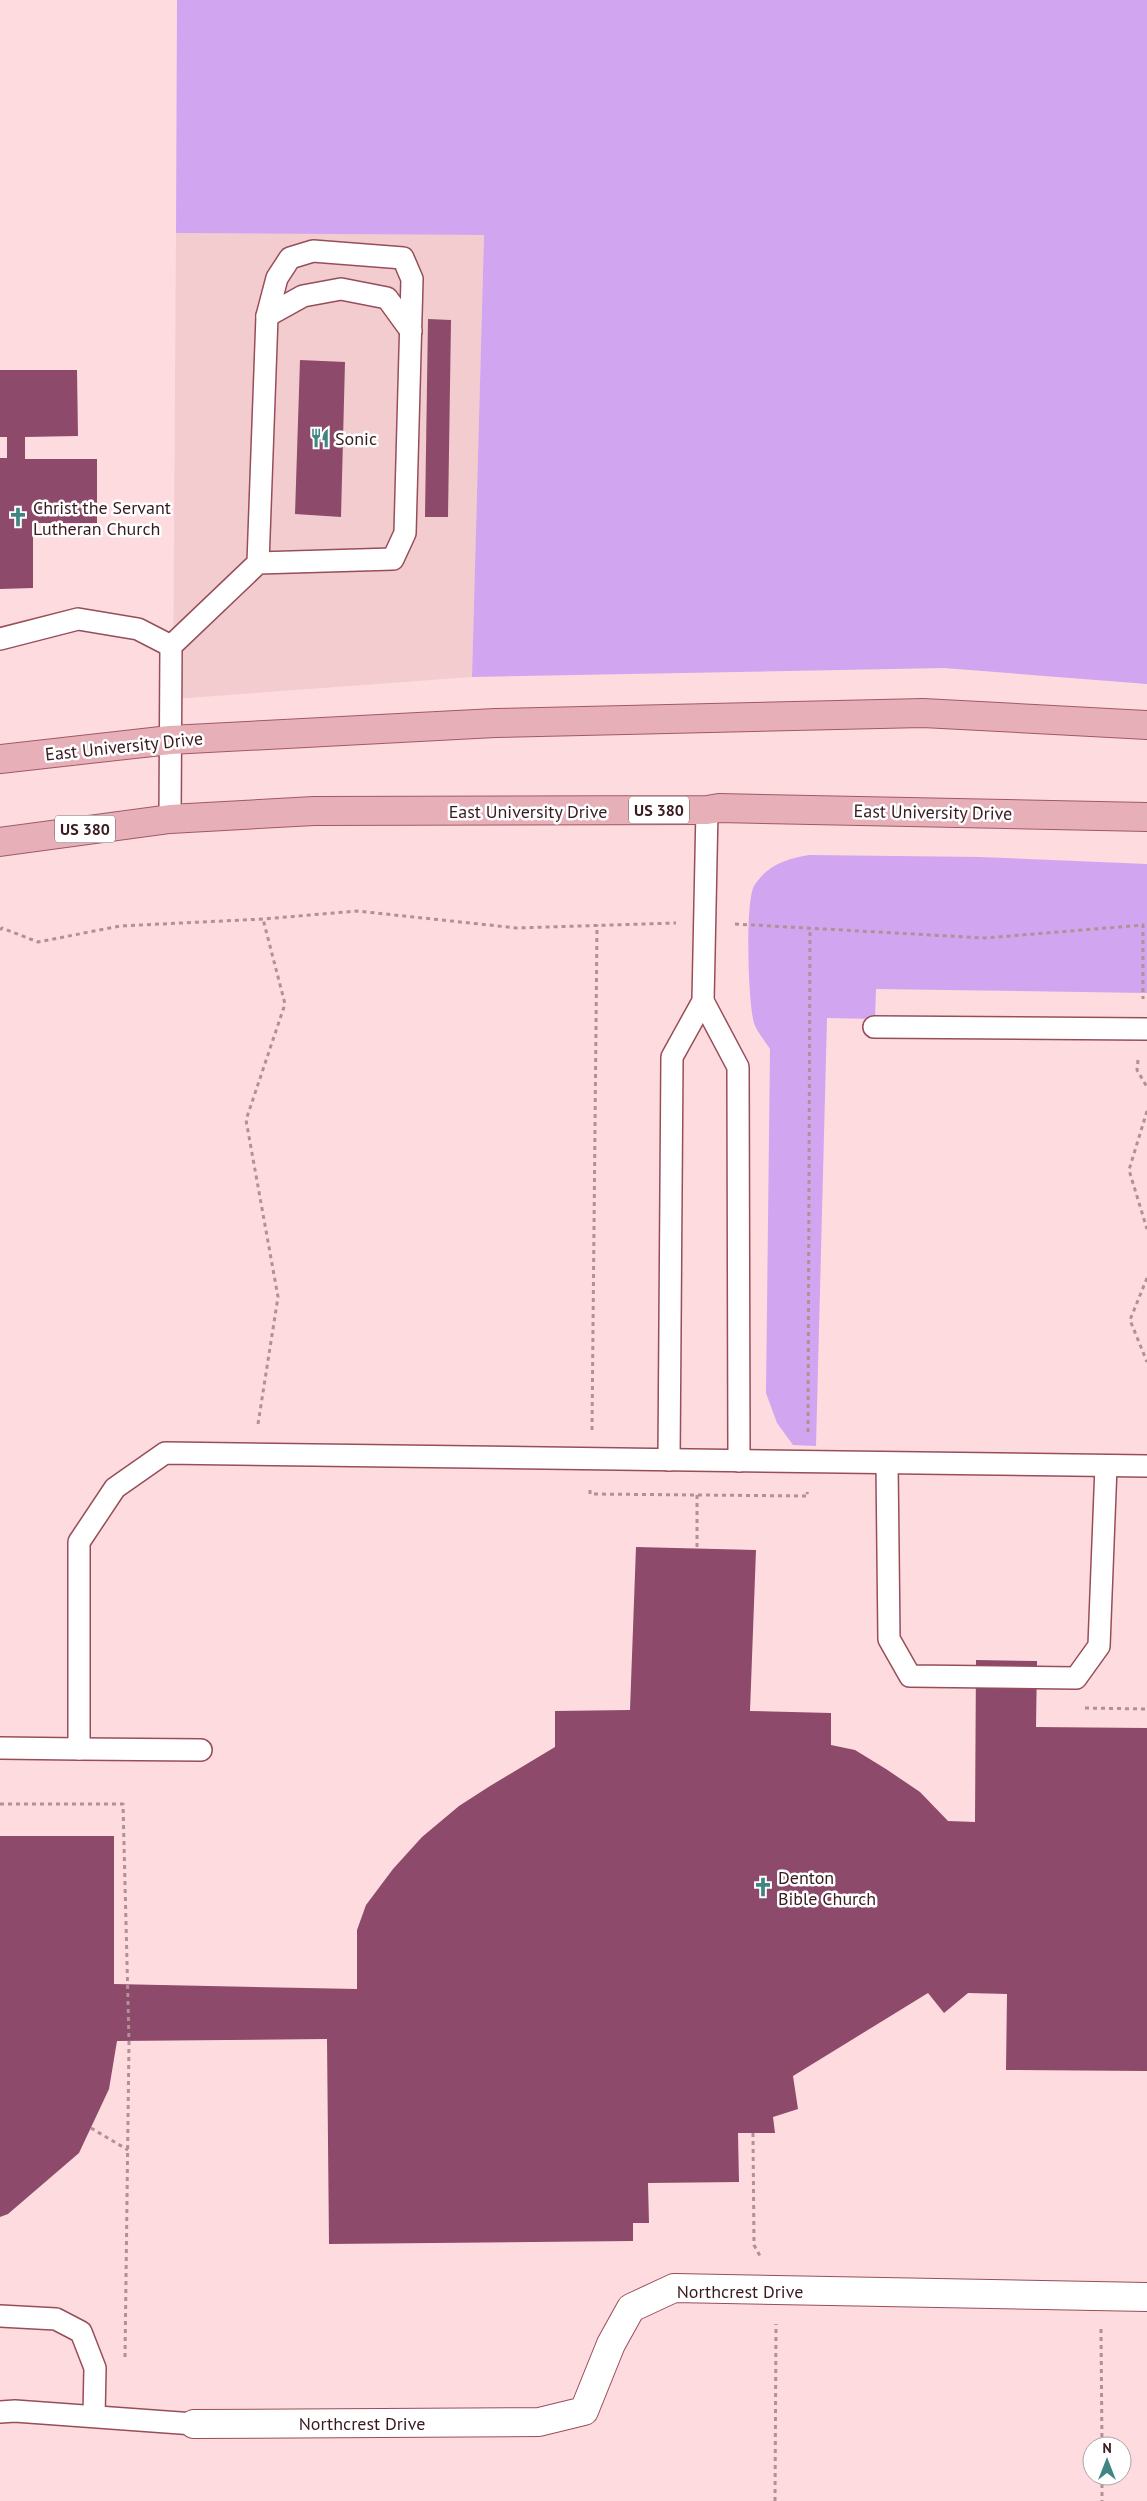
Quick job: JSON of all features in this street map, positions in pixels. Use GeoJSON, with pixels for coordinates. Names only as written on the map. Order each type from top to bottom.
{"type":"FeatureCollection","features":[{"type":"Feature","properties":{"kind":"main road","name":"East University Drive"},"geometry":{"type":"LineString","coordinates":[[0,758],[170,740],[495,724],[924,713],[1147,725]]}},
{"type":"Feature","properties":{"kind":"main road","name":"East University Drive"},"geometry":{"type":"LineString","coordinates":[[0,842],[170,819],[314,811],[707,810],[719,808],[1147,817]]}},
{"type":"Feature","properties":{"kind":"street","name":"Northcrest Drive"},"geometry":{"type":"LineString","coordinates":[[194,2424],[539,2422],[584,2410],[611,2344],[631,2308],[674,2288],[1147,2298]]}},
{"type":"Feature","properties":{"kind":"lane"},"geometry":{"type":"LineString","coordinates":[[170,819],[171,646],[258,563],[393,559],[405,533],[412,279],[403,258],[313,251],[290,258],[276,278],[267,316],[258,563]]}},
{"type":"Feature","properties":{"kind":"lane"},"geometry":{"type":"LineString","coordinates":[[267,316],[303,296],[341,289],[387,298],[411,331]]}},
{"type":"Feature","properties":{"kind":"lane"},"geometry":{"type":"LineString","coordinates":[[0,639],[78,619],[138,629],[171,646]]}},
{"type":"Feature","properties":{"kind":"lane"},"geometry":{"type":"LineString","coordinates":[[668,1460],[672,1057],[703,1001],[707,810]]}},
{"type":"Feature","properties":{"kind":"lane"},"geometry":{"type":"LineString","coordinates":[[703,1001],[738,1067],[739,1461]]}},
{"type":"Feature","properties":{"kind":"lane"},"geometry":{"type":"LineString","coordinates":[[874,1027],[1145,1029]]}},
{"type":"Feature","properties":{"kind":"lane"},"geometry":{"type":"LineString","coordinates":[[79,1748],[79,1542],[115,1488],[164,1453],[1147,1466]]}},
{"type":"Feature","properties":{"kind":"lane"},"geometry":{"type":"LineString","coordinates":[[887,1463],[889,1639],[910,1676],[1076,1678],[1099,1646],[1106,1466]]}},
{"type":"Feature","properties":{"kind":"lane"},"geometry":{"type":"LineString","coordinates":[[0,1748],[201,1750]]}},
{"type":"Feature","properties":{"kind":"lane"},"geometry":{"type":"LineString","coordinates":[[0,2316],[56,2319],[81,2332],[95,2368],[94,2416]]}},
{"type":"Feature","properties":{"kind":"lane"},"geometry":{"type":"LineString","coordinates":[[0,2412],[15,2410],[194,2424]]}},
{"type":"Feature","properties":{"kind":"path"},"geometry":{"type":"LineString","coordinates":[[0,930],[2,928],[38,942],[120,926],[264,919],[357,911],[517,928],[705,923],[985,938],[1145,925],[1145,1029],[1137,1070],[1147,1087]]}},
{"type":"Feature","properties":{"kind":"path"},"geometry":{"type":"LineString","coordinates":[[253,1453],[278,1297],[246,1120],[286,1004],[264,919]]}},
{"type":"Feature","properties":{"kind":"path"},"geometry":{"type":"LineString","coordinates":[[592,1432],[597,925]]}},
{"type":"Feature","properties":{"kind":"path"},"geometry":{"type":"LineString","coordinates":[[808,1432],[810,928]]}},
{"type":"Feature","properties":{"kind":"path"},"geometry":{"type":"LineString","coordinates":[[1147,1111],[1129,1170],[1147,1229]]}},
{"type":"Feature","properties":{"kind":"path"},"geometry":{"type":"LineString","coordinates":[[1147,1278],[1130,1320],[1147,1362]]}},
{"type":"Feature","properties":{"kind":"path"},"geometry":{"type":"LineString","coordinates":[[591,1482],[590,1494],[808,1496],[807,1484]]}},
{"type":"Feature","properties":{"kind":"path"},"geometry":{"type":"LineString","coordinates":[[697,1495],[697,1549]]}},
{"type":"Feature","properties":{"kind":"path"},"geometry":{"type":"LineString","coordinates":[[1082,1708],[1147,1709]]}},
{"type":"Feature","properties":{"kind":"path"},"geometry":{"type":"LineString","coordinates":[[0,1804],[123,1804],[130,2041],[124,2418]]}},
{"type":"Feature","properties":{"kind":"path"},"geometry":{"type":"LineString","coordinates":[[91,2128],[128,2150]]}},
{"type":"Feature","properties":{"kind":"path"},"geometry":{"type":"LineString","coordinates":[[1101,2297],[1102,2436]]}},
{"type":"Feature","properties":{"kind":"path"},"geometry":{"type":"LineString","coordinates":[[1102,2486],[1102,2501]]}},
{"type":"Feature","properties":{"kind":"shaded area"},"geometry":{"type":"Polygon","coordinates":[[[177,0],[1147,0],[1147,684],[944,668],[472,677],[484,235],[176,233],[177,0]]]}},
{"type":"Feature","properties":{"kind":"shaded area"},"geometry":{"type":"Polygon","coordinates":[[[176,233],[484,235],[472,677],[173,699],[176,233]]]}},
{"type":"Feature","properties":{"kind":"shaded area"},"geometry":{"type":"Polygon","coordinates":[[[809,855],[980,857],[1147,864],[1147,993],[876,989],[875,1019],[827,1018],[816,1446],[793,1445],[777,1423],[766,1393],[770,1049],[754,1023],[750,995],[748,953],[749,911],[754,886],[765,873],[778,864],[809,855]]]}},
{"type":"Feature","properties":{"kind":"building"},"geometry":{"type":"Polygon","coordinates":[[[428,319],[451,320],[448,517],[425,517],[428,319]]]}},
{"type":"Feature","properties":{"kind":"building","name":"Sonic"},"geometry":{"type":"Polygon","coordinates":[[[300,360],[345,362],[341,517],[295,514],[300,360]]]}},
{"type":"Feature","properties":{"kind":"building","name":"Christ the Servant Lutheran Church"},"geometry":{"type":"Polygon","coordinates":[[[0,370],[77,370],[78,436],[25,437],[25,459],[97,459],[97,523],[33,523],[33,588],[0,589],[0,458],[7,458],[7,437],[0,437],[0,370]]]}},
{"type":"Feature","properties":{"kind":"building","name":"Denton Bible Church"},"geometry":{"type":"Polygon","coordinates":[[[636,1547],[756,1550],[750,1711],[831,1713],[831,1745],[855,1750],[886,1769],[920,1792],[948,1821],[975,1822],[976,1660],[1037,1661],[1036,1727],[1147,1728],[1147,2071],[1006,2070],[1007,1994],[968,1993],[944,2013],[928,1993],[793,2076],[798,2109],[773,2117],[775,2133],[738,2133],[739,2182],[648,2183],[649,2223],[633,2223],[633,2241],[329,2244],[327,2039],[117,2041],[109,2089],[79,2153],[8,2214],[0,2217],[0,1836],[114,1836],[114,1984],[357,1989],[357,1930],[366,1905],[393,1869],[422,1837],[459,1806],[555,1747],[555,1711],[630,1710],[636,1547]]]}},
{"type":"Feature","properties":{"kind":"place","name":"Sonic"},"geometry":{"type":"Point","coordinates":[320,438]}},
{"type":"Feature","properties":{"kind":"place","name":"Christ the Servant Lutheran Church"},"geometry":{"type":"Point","coordinates":[18,517]}},
{"type":"Feature","properties":{"kind":"place","name":"Denton Bible Church"},"geometry":{"type":"Point","coordinates":[763,1887]}}]}
